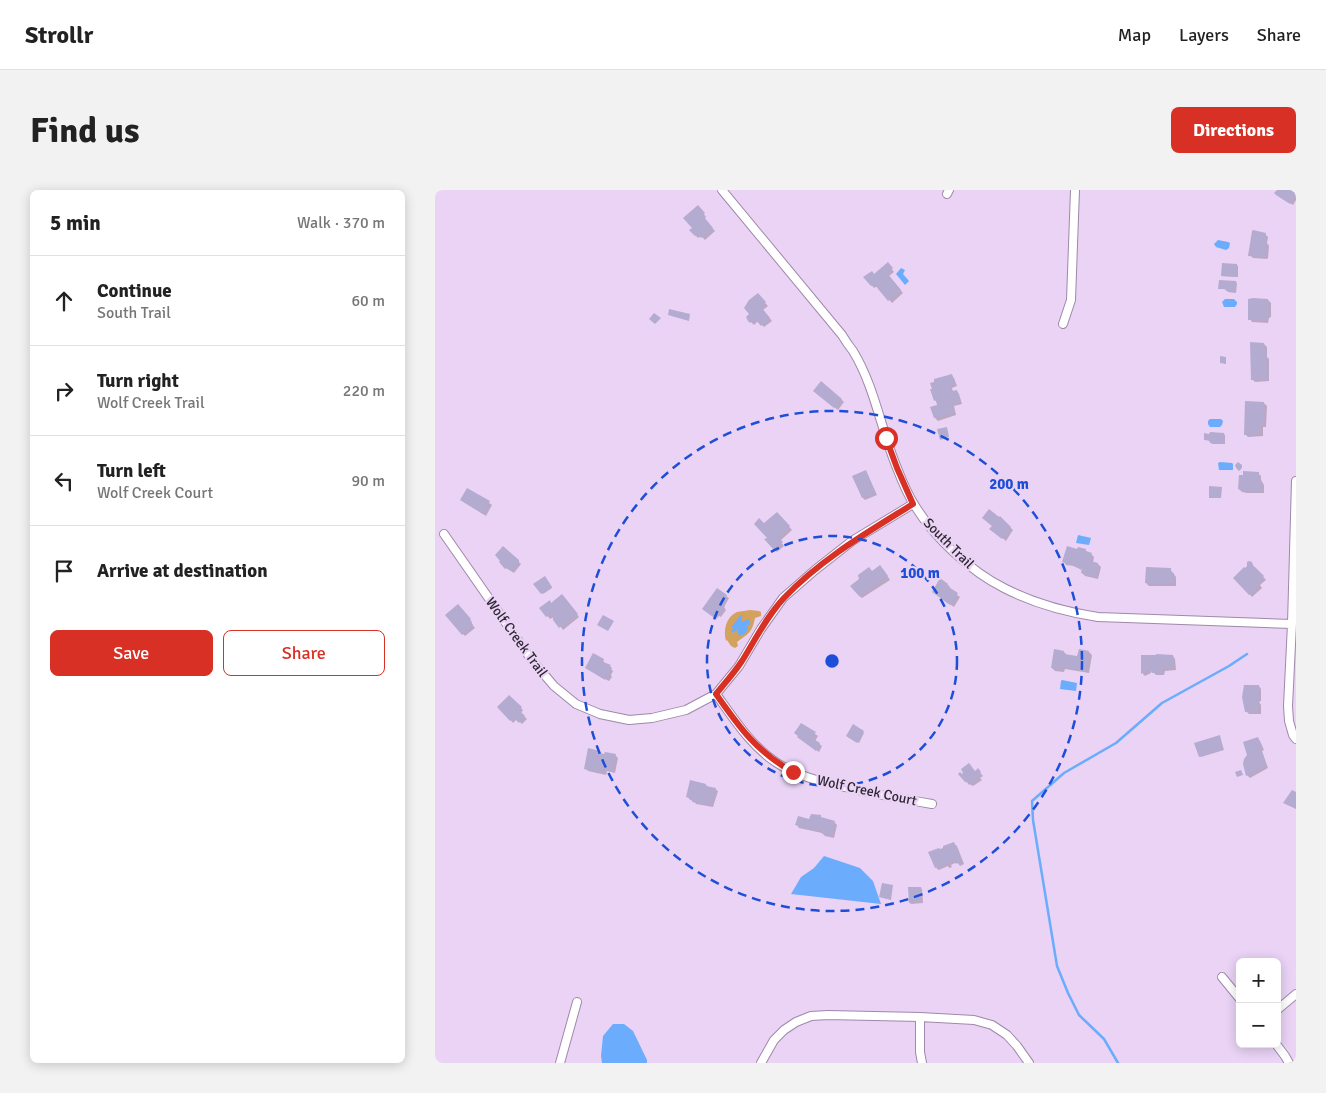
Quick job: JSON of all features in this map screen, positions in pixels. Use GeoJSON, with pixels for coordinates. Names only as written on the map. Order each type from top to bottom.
{"type":"FeatureCollection","features":[{"type":"Feature","properties":{"kind":"street","name":"South Trail"},"geometry":{"type":"LineString","coordinates":[[722,190],[842,335],[853,351],[872,394],[897,468],[913,504],[944,542],[981,574],[1003,588],[1027,599],[1076,614],[1098,617],[1293,624]]}},
{"type":"Feature","properties":{"kind":"street"},"geometry":{"type":"LineString","coordinates":[[1063,324],[1071,300],[1075,190]]}},
{"type":"Feature","properties":{"kind":"street"},"geometry":{"type":"LineString","coordinates":[[1296,481],[1293,624],[1288,706],[1289,721],[1296,739]]}},
{"type":"Feature","properties":{"kind":"street","name":"Wolf Creek Trail"},"geometry":{"type":"LineString","coordinates":[[444,534],[537,668],[554,686],[576,704],[600,714],[629,720],[652,718],[686,710],[716,694],[739,666],[761,629],[783,598],[852,541],[913,504]]}},
{"type":"Feature","properties":{"kind":"street","name":"Wolf Creek Court"},"geometry":{"type":"LineString","coordinates":[[716,694],[746,734],[761,750],[777,763],[793,772],[833,784],[932,804]]}},
{"type":"Feature","properties":{"kind":"street"},"geometry":{"type":"LineString","coordinates":[[1222,977],[1236,994]]}},
{"type":"Feature","properties":{"kind":"street"},"geometry":{"type":"LineString","coordinates":[[1281,1007],[1296,994]]}},
{"type":"Feature","properties":{"kind":"street"},"geometry":{"type":"LineString","coordinates":[[560,1063],[577,1002]]}},
{"type":"Feature","properties":{"kind":"street"},"geometry":{"type":"LineString","coordinates":[[761,1063],[774,1040],[784,1030],[796,1022],[811,1016],[828,1015],[974,1020],[992,1025],[1010,1038],[1029,1063]]}},
{"type":"Feature","properties":{"kind":"street"},"geometry":{"type":"LineString","coordinates":[[920,1017],[920,1052],[922,1063]]}},
{"type":"Feature","properties":{"kind":"street"},"geometry":{"type":"LineString","coordinates":[[1279,1048],[1289,1063]]}},
{"type":"Feature","properties":{"kind":"shaded area"},"geometry":{"type":"Polygon","coordinates":[[[750,610],[761,612],[761,616],[755,618],[751,630],[737,642],[738,646],[735,648],[726,641],[726,624],[733,614],[750,610]]]}},
{"type":"Feature","properties":{"kind":"water"},"geometry":{"type":"Polygon","coordinates":[[[1218,240],[1230,243],[1229,248],[1226,250],[1216,247],[1214,244],[1218,240]]]}},
{"type":"Feature","properties":{"kind":"water"},"geometry":{"type":"Polygon","coordinates":[[[901,268],[905,270],[903,274],[909,281],[905,285],[896,274],[901,268]]]}},
{"type":"Feature","properties":{"kind":"water"},"geometry":{"type":"Polygon","coordinates":[[[1225,299],[1234,299],[1237,304],[1235,307],[1224,307],[1222,302],[1225,299]]]}},
{"type":"Feature","properties":{"kind":"water"},"geometry":{"type":"Polygon","coordinates":[[[1210,419],[1221,419],[1223,421],[1222,425],[1220,427],[1210,427],[1208,421],[1210,419]]]}},
{"type":"Feature","properties":{"kind":"water"},"geometry":{"type":"Polygon","coordinates":[[[1218,463],[1232,463],[1233,470],[1219,470],[1218,463]]]}},
{"type":"Feature","properties":{"kind":"water"},"geometry":{"type":"Polygon","coordinates":[[[1078,535],[1091,538],[1089,545],[1076,543],[1078,535]]]}},
{"type":"Feature","properties":{"kind":"water"},"geometry":{"type":"Polygon","coordinates":[[[743,615],[741,618],[742,622],[748,619],[751,624],[748,625],[745,634],[739,636],[737,630],[732,633],[731,631],[734,627],[731,627],[743,615]]]}},
{"type":"Feature","properties":{"kind":"water"},"geometry":{"type":"Polygon","coordinates":[[[1062,680],[1077,683],[1076,691],[1060,689],[1062,680]]]}},
{"type":"Feature","properties":{"kind":"water"},"geometry":{"type":"Polygon","coordinates":[[[824,856],[860,868],[873,881],[881,904],[791,894],[801,877],[814,868],[824,856]]]}},
{"type":"Feature","properties":{"kind":"water"},"geometry":{"type":"Polygon","coordinates":[[[613,1024],[624,1024],[633,1031],[647,1063],[602,1063],[603,1036],[613,1024]]]}},
{"type":"Feature","properties":{"kind":"building"},"geometry":{"type":"Polygon","coordinates":[[[1277,190],[1296,190],[1296,193],[1290,204],[1274,193],[1277,190]]]}},
{"type":"Feature","properties":{"kind":"building"},"geometry":{"type":"Polygon","coordinates":[[[698,205],[705,213],[701,217],[704,217],[713,228],[701,238],[697,234],[695,236],[689,230],[692,228],[683,218],[698,205]]]}},
{"type":"Feature","properties":{"kind":"building"},"geometry":{"type":"Polygon","coordinates":[[[1253,230],[1266,233],[1266,255],[1264,257],[1248,256],[1253,230]]]}},
{"type":"Feature","properties":{"kind":"building"},"geometry":{"type":"Polygon","coordinates":[[[888,262],[893,268],[887,273],[901,290],[888,301],[874,284],[871,286],[863,277],[872,271],[874,274],[888,262]]]}},
{"type":"Feature","properties":{"kind":"building"},"geometry":{"type":"Polygon","coordinates":[[[1222,263],[1237,264],[1237,277],[1221,276],[1222,263]]]}},
{"type":"Feature","properties":{"kind":"building"},"geometry":{"type":"Polygon","coordinates":[[[1219,280],[1236,281],[1236,292],[1218,289],[1219,280]]]}},
{"type":"Feature","properties":{"kind":"building"},"geometry":{"type":"Polygon","coordinates":[[[758,293],[766,302],[761,307],[770,318],[761,326],[755,319],[750,323],[748,321],[746,317],[749,314],[744,308],[749,300],[758,293]]]}},
{"type":"Feature","properties":{"kind":"building"},"geometry":{"type":"Polygon","coordinates":[[[1248,299],[1268,299],[1269,315],[1266,315],[1266,320],[1248,320],[1248,299]]]}},
{"type":"Feature","properties":{"kind":"building"},"geometry":{"type":"Polygon","coordinates":[[[669,309],[690,314],[689,321],[668,315],[669,309]]]}},
{"type":"Feature","properties":{"kind":"building"},"geometry":{"type":"Polygon","coordinates":[[[654,313],[661,318],[655,324],[649,319],[654,313]]]}},
{"type":"Feature","properties":{"kind":"building"},"geometry":{"type":"Polygon","coordinates":[[[1250,342],[1264,343],[1267,379],[1251,380],[1250,342]]]}},
{"type":"Feature","properties":{"kind":"building"},"geometry":{"type":"Polygon","coordinates":[[[1220,356],[1226,357],[1226,364],[1220,363],[1220,356]]]}},
{"type":"Feature","properties":{"kind":"building"},"geometry":{"type":"Polygon","coordinates":[[[952,374],[955,383],[950,385],[952,391],[957,390],[960,402],[952,404],[954,413],[934,418],[930,407],[937,405],[930,389],[932,389],[930,383],[934,382],[934,379],[952,374]]]}},
{"type":"Feature","properties":{"kind":"building"},"geometry":{"type":"Polygon","coordinates":[[[821,381],[842,399],[834,408],[813,391],[821,381]]]}},
{"type":"Feature","properties":{"kind":"building"},"geometry":{"type":"Polygon","coordinates":[[[1245,401],[1264,402],[1263,425],[1260,425],[1260,434],[1244,435],[1245,401]]]}},
{"type":"Feature","properties":{"kind":"building"},"geometry":{"type":"Polygon","coordinates":[[[947,427],[949,437],[940,440],[937,429],[947,427]]]}},
{"type":"Feature","properties":{"kind":"building"},"geometry":{"type":"Polygon","coordinates":[[[1210,432],[1224,433],[1224,444],[1210,443],[1209,440],[1204,440],[1204,433],[1209,434],[1210,432]]]}},
{"type":"Feature","properties":{"kind":"building"},"geometry":{"type":"Polygon","coordinates":[[[1238,462],[1242,465],[1239,471],[1235,465],[1238,462]]]}},
{"type":"Feature","properties":{"kind":"building"},"geometry":{"type":"Polygon","coordinates":[[[866,470],[875,492],[862,498],[852,476],[866,470]]]}},
{"type":"Feature","properties":{"kind":"building"},"geometry":{"type":"Polygon","coordinates":[[[1243,471],[1259,472],[1260,481],[1262,481],[1261,491],[1243,491],[1238,489],[1239,475],[1243,475],[1243,471]]]}},
{"type":"Feature","properties":{"kind":"building"},"geometry":{"type":"Polygon","coordinates":[[[1209,486],[1222,487],[1221,498],[1209,498],[1209,486]]]}},
{"type":"Feature","properties":{"kind":"building"},"geometry":{"type":"Polygon","coordinates":[[[467,488],[490,501],[483,514],[460,500],[467,488]]]}},
{"type":"Feature","properties":{"kind":"building"},"geometry":{"type":"Polygon","coordinates":[[[989,509],[1000,516],[1011,527],[1002,539],[989,529],[992,526],[982,518],[989,509]]]}},
{"type":"Feature","properties":{"kind":"building"},"geometry":{"type":"Polygon","coordinates":[[[777,512],[790,526],[778,537],[783,542],[774,550],[764,539],[767,538],[754,524],[759,518],[764,523],[777,512]]]}},
{"type":"Feature","properties":{"kind":"building"},"geometry":{"type":"Polygon","coordinates":[[[503,546],[519,560],[511,571],[507,568],[505,569],[495,555],[503,546]]]}},
{"type":"Feature","properties":{"kind":"building"},"geometry":{"type":"Polygon","coordinates":[[[1067,546],[1086,549],[1086,551],[1092,553],[1090,561],[1098,563],[1095,577],[1081,573],[1082,566],[1079,565],[1078,568],[1073,566],[1073,563],[1062,562],[1067,546]]]}},
{"type":"Feature","properties":{"kind":"building"},"geometry":{"type":"Polygon","coordinates":[[[1249,561],[1264,576],[1258,582],[1260,584],[1249,595],[1233,578],[1247,566],[1249,561]]]}},
{"type":"Feature","properties":{"kind":"building"},"geometry":{"type":"Polygon","coordinates":[[[880,565],[888,576],[859,596],[850,586],[859,579],[858,575],[869,567],[872,571],[880,565]]]}},
{"type":"Feature","properties":{"kind":"building"},"geometry":{"type":"Polygon","coordinates":[[[1146,567],[1171,568],[1171,573],[1174,573],[1173,584],[1145,583],[1146,567]]]}},
{"type":"Feature","properties":{"kind":"building"},"geometry":{"type":"Polygon","coordinates":[[[545,576],[552,587],[541,594],[533,584],[545,576]]]}},
{"type":"Feature","properties":{"kind":"building"},"geometry":{"type":"Polygon","coordinates":[[[940,578],[948,584],[947,586],[958,593],[950,605],[932,592],[940,578]]]}},
{"type":"Feature","properties":{"kind":"building"},"geometry":{"type":"Polygon","coordinates":[[[717,588],[727,595],[721,604],[725,606],[718,616],[715,614],[713,617],[702,609],[717,588]]]}},
{"type":"Feature","properties":{"kind":"building"},"geometry":{"type":"Polygon","coordinates":[[[562,594],[578,614],[559,628],[553,620],[553,614],[546,617],[539,608],[550,600],[551,603],[562,594]]]}},
{"type":"Feature","properties":{"kind":"building"},"geometry":{"type":"Polygon","coordinates":[[[458,604],[471,619],[473,625],[462,635],[445,615],[458,604]]]}},
{"type":"Feature","properties":{"kind":"building"},"geometry":{"type":"Polygon","coordinates":[[[603,615],[614,621],[608,631],[597,625],[603,615]]]}},
{"type":"Feature","properties":{"kind":"building"},"geometry":{"type":"Polygon","coordinates":[[[1054,649],[1064,651],[1064,654],[1077,656],[1079,649],[1089,651],[1086,671],[1062,667],[1061,669],[1051,668],[1054,649]]]}},
{"type":"Feature","properties":{"kind":"building"},"geometry":{"type":"Polygon","coordinates":[[[593,653],[604,659],[603,662],[611,665],[612,668],[608,672],[610,673],[606,679],[585,668],[593,653]]]}},
{"type":"Feature","properties":{"kind":"building"},"geometry":{"type":"Polygon","coordinates":[[[1141,655],[1173,655],[1174,667],[1163,669],[1162,673],[1152,673],[1152,669],[1149,669],[1141,674],[1141,655]]]}},
{"type":"Feature","properties":{"kind":"building"},"geometry":{"type":"Polygon","coordinates":[[[1244,685],[1259,685],[1258,712],[1245,712],[1242,697],[1244,685]]]}},
{"type":"Feature","properties":{"kind":"building"},"geometry":{"type":"Polygon","coordinates":[[[509,695],[522,707],[519,710],[525,716],[519,723],[513,717],[510,721],[497,707],[509,695]]]}},
{"type":"Feature","properties":{"kind":"building"},"geometry":{"type":"Polygon","coordinates":[[[801,723],[816,732],[812,738],[820,743],[816,751],[794,733],[801,723]]]}},
{"type":"Feature","properties":{"kind":"building"},"geometry":{"type":"Polygon","coordinates":[[[853,724],[864,731],[857,743],[846,736],[853,724]]]}},
{"type":"Feature","properties":{"kind":"building"},"geometry":{"type":"Polygon","coordinates":[[[1220,735],[1223,749],[1199,757],[1194,743],[1220,735]]]}},
{"type":"Feature","properties":{"kind":"building"},"geometry":{"type":"Polygon","coordinates":[[[1258,737],[1266,765],[1246,776],[1243,764],[1247,755],[1243,742],[1258,737]]]}},
{"type":"Feature","properties":{"kind":"building"},"geometry":{"type":"Polygon","coordinates":[[[588,748],[604,754],[605,752],[616,754],[612,771],[604,769],[603,773],[584,769],[588,748]]]}},
{"type":"Feature","properties":{"kind":"building"},"geometry":{"type":"Polygon","coordinates":[[[969,763],[975,771],[978,768],[981,772],[978,775],[980,777],[969,785],[958,774],[960,772],[963,773],[961,769],[969,763]]]}},
{"type":"Feature","properties":{"kind":"building"},"geometry":{"type":"Polygon","coordinates":[[[1241,770],[1243,775],[1237,777],[1235,772],[1241,770]]]}},
{"type":"Feature","properties":{"kind":"building"},"geometry":{"type":"Polygon","coordinates":[[[690,780],[716,788],[711,805],[692,802],[693,799],[686,797],[690,780]]]}},
{"type":"Feature","properties":{"kind":"building"},"geometry":{"type":"Polygon","coordinates":[[[1292,790],[1296,792],[1296,809],[1283,803],[1292,790]]]}},
{"type":"Feature","properties":{"kind":"building"},"geometry":{"type":"Polygon","coordinates":[[[811,814],[821,815],[821,817],[835,821],[831,836],[821,833],[822,831],[820,830],[795,825],[798,816],[809,819],[811,814]]]}},
{"type":"Feature","properties":{"kind":"building"},"geometry":{"type":"Polygon","coordinates":[[[954,842],[962,861],[956,864],[954,860],[949,862],[950,864],[935,868],[928,852],[943,848],[943,846],[954,842]]]}},
{"type":"Feature","properties":{"kind":"building"},"geometry":{"type":"Polygon","coordinates":[[[882,883],[893,885],[891,900],[879,897],[882,883]]]}},
{"type":"Feature","properties":{"kind":"building"},"geometry":{"type":"Polygon","coordinates":[[[908,887],[921,887],[922,902],[909,903],[908,887]]]}},
{"type":"Feature","properties":{"kind":"waterway"},"geometry":{"type":"LineString","coordinates":[[1118,1063],[1104,1039],[1079,1015],[1057,966],[1033,820],[1032,801],[1064,773],[1116,743],[1162,703],[1247,654]]}},
{"type":"Feature","properties":{"kind":"route"},"geometry":{"type":"LineString","coordinates":[[793,772],[777,763],[761,750],[746,734],[716,694],[739,666],[761,629],[783,598],[852,541],[913,504],[886,438]]}}]}
